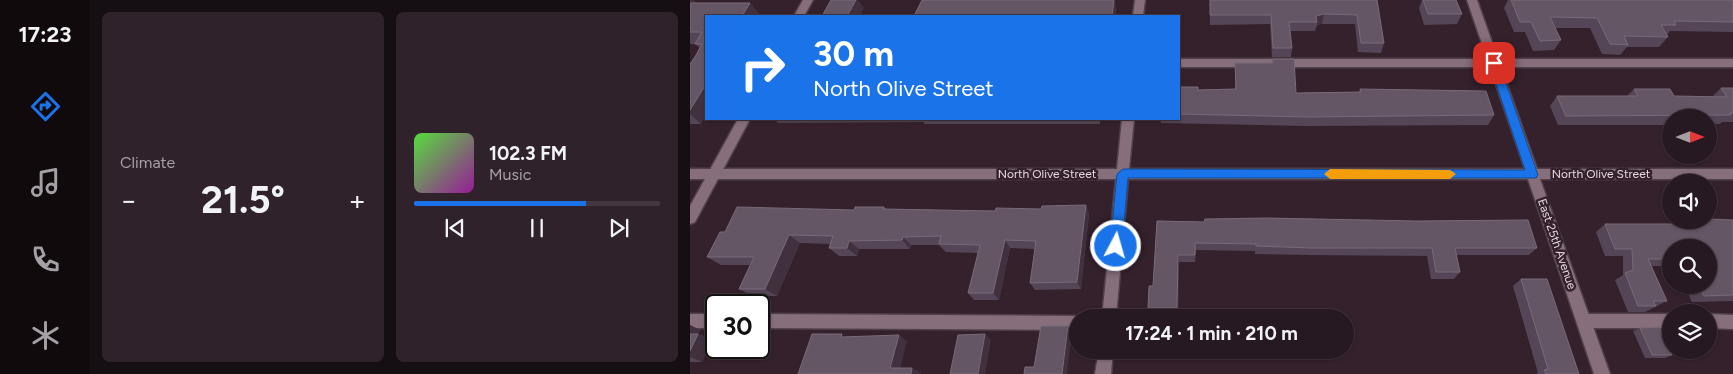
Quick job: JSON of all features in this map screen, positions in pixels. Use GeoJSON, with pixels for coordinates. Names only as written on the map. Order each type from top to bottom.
{"type":"FeatureCollection","features":[{"type":"Feature","properties":{"kind":"street"},"geometry":{"type":"LineString","coordinates":[[800,15],[808,0]]}},
{"type":"Feature","properties":{"kind":"street"},"geometry":{"type":"LineString","coordinates":[[1138,15],[1140,0]]}},
{"type":"Feature","properties":{"kind":"street","name":"East 25th Avenue"},"geometry":{"type":"LineString","coordinates":[[1472,0],[1602,374]]}},
{"type":"Feature","properties":{"kind":"street"},"geometry":{"type":"LineString","coordinates":[[1180,63],[1733,63]]}},
{"type":"Feature","properties":{"kind":"street"},"geometry":{"type":"LineString","coordinates":[[690,218],[743,120]]}},
{"type":"Feature","properties":{"kind":"street"},"geometry":{"type":"LineString","coordinates":[[1110,309],[1128,120]]}},
{"type":"Feature","properties":{"kind":"street","name":"North Olive Street"},"geometry":{"type":"LineString","coordinates":[[690,174],[1733,174]]}},
{"type":"Feature","properties":{"kind":"street"},"geometry":{"type":"LineString","coordinates":[[690,321],[705,321]]}},
{"type":"Feature","properties":{"kind":"street"},"geometry":{"type":"LineString","coordinates":[[770,321],[1069,323]]}},
{"type":"Feature","properties":{"kind":"street"},"geometry":{"type":"LineString","coordinates":[[1584,321],[1662,321]]}},
{"type":"Feature","properties":{"kind":"street"},"geometry":{"type":"LineString","coordinates":[[1717,321],[1733,322]]}},
{"type":"Feature","properties":{"kind":"street"},"geometry":{"type":"LineString","coordinates":[[1103,374],[1105,359]]}},
{"type":"Feature","properties":{"kind":"building"},"geometry":{"type":"Polygon","coordinates":[[[831,0],[856,0],[848,15],[823,15],[831,0]]]}},
{"type":"Feature","properties":{"kind":"building"},"geometry":{"type":"Polygon","coordinates":[[[922,0],[1114,0],[1112,15],[914,15],[922,0]]]}},
{"type":"Feature","properties":{"kind":"building"},"geometry":{"type":"Polygon","coordinates":[[[1210,0],[1377,0],[1384,43],[1361,43],[1357,15],[1324,14],[1316,16],[1317,22],[1289,22],[1292,48],[1273,48],[1271,15],[1210,15],[1210,0]]]}},
{"type":"Feature","properties":{"kind":"building"},"geometry":{"type":"Polygon","coordinates":[[[1423,0],[1456,0],[1462,14],[1428,14],[1423,0]]]}},
{"type":"Feature","properties":{"kind":"building"},"geometry":{"type":"Polygon","coordinates":[[[1511,0],[1733,0],[1733,22],[1674,21],[1676,25],[1661,25],[1668,37],[1624,36],[1628,45],[1610,44],[1597,18],[1550,17],[1561,40],[1540,41],[1531,22],[1520,22],[1511,0]]]}},
{"type":"Feature","properties":{"kind":"building"},"geometry":{"type":"Polygon","coordinates":[[[690,3],[750,3],[743,15],[705,15],[705,86],[690,110],[690,64],[702,44],[695,44],[702,32],[690,32],[690,3]]]}},
{"type":"Feature","properties":{"kind":"building"},"geometry":{"type":"Polygon","coordinates":[[[1273,59],[1294,59],[1296,93],[1361,92],[1360,89],[1486,91],[1494,115],[1307,117],[1180,114],[1180,87],[1198,87],[1198,90],[1236,89],[1235,63],[1273,63],[1273,59]]]}},
{"type":"Feature","properties":{"kind":"building"},"geometry":{"type":"Polygon","coordinates":[[[1721,88],[1733,88],[1733,113],[1730,113],[1731,115],[1718,115],[1718,109],[1662,109],[1662,115],[1566,116],[1557,96],[1638,96],[1634,89],[1670,89],[1674,96],[1727,97],[1721,88]]]}},
{"type":"Feature","properties":{"kind":"building"},"geometry":{"type":"Polygon","coordinates":[[[1086,205],[1077,282],[1030,283],[1036,241],[1005,240],[993,293],[968,293],[980,245],[939,244],[941,236],[903,237],[902,240],[849,241],[847,248],[829,248],[833,236],[789,235],[765,289],[739,289],[754,257],[707,257],[720,232],[725,232],[737,207],[854,210],[855,207],[884,207],[883,209],[995,211],[996,208],[1041,209],[1042,206],[1086,205]]]}},
{"type":"Feature","properties":{"kind":"building"},"geometry":{"type":"Polygon","coordinates":[[[1266,218],[1417,221],[1528,220],[1537,248],[1455,248],[1460,272],[1436,272],[1432,248],[1310,248],[1256,246],[1256,244],[1195,243],[1195,255],[1178,255],[1177,308],[1148,308],[1149,286],[1153,286],[1157,221],[1204,222],[1205,219],[1266,218]]]}},
{"type":"Feature","properties":{"kind":"building"},"geometry":{"type":"Polygon","coordinates":[[[1717,219],[1733,220],[1733,295],[1704,296],[1703,294],[1717,294],[1717,239],[1662,239],[1662,259],[1648,259],[1662,290],[1662,294],[1667,301],[1653,301],[1656,306],[1638,306],[1625,273],[1633,270],[1632,249],[1615,249],[1605,224],[1662,224],[1662,229],[1717,229],[1717,219]]]}},
{"type":"Feature","properties":{"kind":"building"},"geometry":{"type":"Polygon","coordinates":[[[1521,279],[1547,279],[1579,374],[1546,374],[1544,370],[1548,369],[1521,279]]]}},
{"type":"Feature","properties":{"kind":"building"},"geometry":{"type":"Polygon","coordinates":[[[1041,326],[1068,326],[1062,374],[1024,374],[1025,367],[1034,367],[1041,326]]]}},
{"type":"Feature","properties":{"kind":"building"},"geometry":{"type":"Polygon","coordinates":[[[1659,327],[1662,333],[1662,355],[1652,355],[1640,328],[1659,327]]]}},
{"type":"Feature","properties":{"kind":"building"},"geometry":{"type":"Polygon","coordinates":[[[690,334],[698,334],[690,351],[690,334]]]}},
{"type":"Feature","properties":{"kind":"building"},"geometry":{"type":"Polygon","coordinates":[[[812,334],[842,334],[841,337],[899,335],[890,368],[912,368],[911,374],[798,374],[812,334]]]}},
{"type":"Feature","properties":{"kind":"building"},"geometry":{"type":"Polygon","coordinates":[[[985,334],[978,374],[950,374],[958,335],[985,334]]]}},
{"type":"Feature","properties":{"kind":"slow traffic"},"geometry":{"type":"LineString","coordinates":[[1330,174],[1450,174]]}},
{"type":"Feature","properties":{"kind":"route"},"geometry":{"type":"LineString","coordinates":[[1116,246],[1123,174],[1532,175],[1494,63]]}}]}
